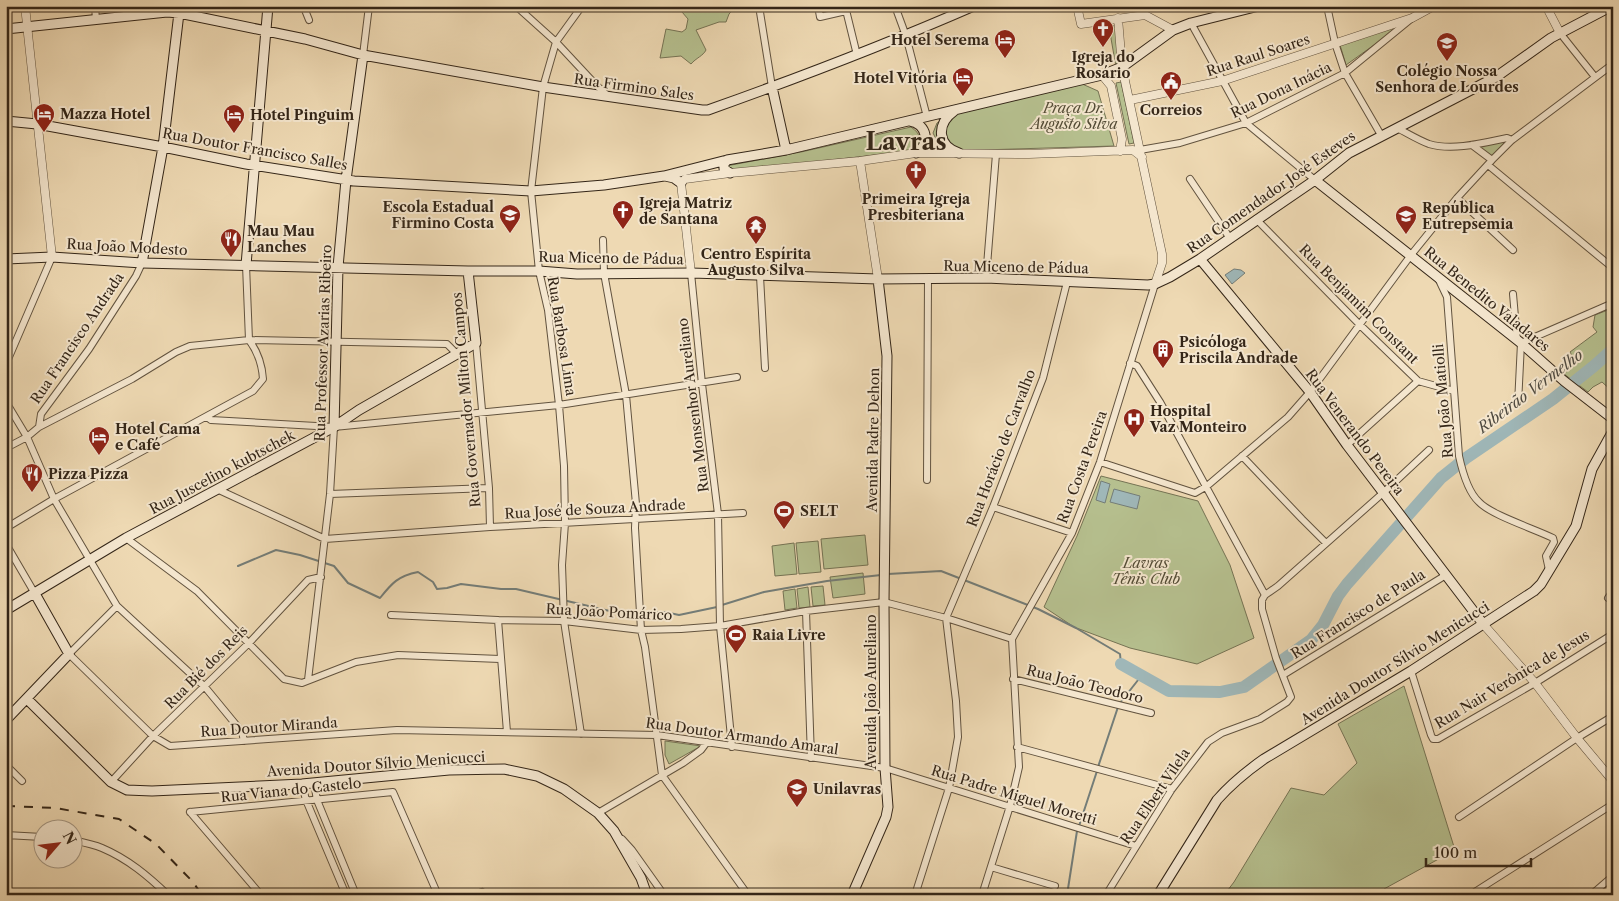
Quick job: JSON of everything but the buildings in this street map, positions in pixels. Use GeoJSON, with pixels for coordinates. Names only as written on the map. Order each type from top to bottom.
{"type":"FeatureCollection","features":[{"type":"Feature","properties":{"kind":"main road"},"geometry":{"type":"LineString","coordinates":[[246,265],[268,6]]}},
{"type":"Feature","properties":{"kind":"main road","name":"Rua Firmino Sales"},"geometry":{"type":"LineString","coordinates":[[6,29],[181,10],[305,39],[363,55],[592,95],[708,110],[906,36],[974,6]]}},
{"type":"Feature","properties":{"kind":"main road","name":"Rua Doutor Francisco Salles"},"geometry":{"type":"LineString","coordinates":[[6,121],[37,124],[255,166],[346,180],[531,191],[664,176],[727,160],[786,150],[1102,75],[1122,67],[1173,30],[1191,22],[1259,6]]}},
{"type":"Feature","properties":{"kind":"main road","name":"Rua Comendador José Esteves"},"geometry":{"type":"LineString","coordinates":[[1156,284],[1200,258],[1316,180],[1348,153],[1496,77],[1560,33],[1612,6]]}},
{"type":"Feature","properties":{"kind":"main road","name":"Rua Francisco Andrada"},"geometry":{"type":"LineString","coordinates":[[142,263],[163,147],[181,10]]}},
{"type":"Feature","properties":{"kind":"main road","name":"Rua Professor Azarias Ribeiro"},"geometry":{"type":"LineString","coordinates":[[334,427],[338,267],[346,180],[363,55]]}},
{"type":"Feature","properties":{"kind":"main road"},"geometry":{"type":"LineString","coordinates":[[772,87],[786,150]]}},
{"type":"Feature","properties":{"kind":"main road"},"geometry":{"type":"LineString","coordinates":[[956,109],[945,118],[942,123],[941,134],[946,144],[954,151],[960,152]]}},
{"type":"Feature","properties":{"kind":"main road"},"geometry":{"type":"LineString","coordinates":[[909,121],[918,123],[925,134],[923,147],[916,153]]}},
{"type":"Feature","properties":{"kind":"main road"},"geometry":{"type":"LineString","coordinates":[[727,160],[724,164],[724,169],[730,173]]}},
{"type":"Feature","properties":{"kind":"main road"},"geometry":{"type":"LineString","coordinates":[[664,176],[674,178],[681,183]]}},
{"type":"Feature","properties":{"kind":"main road","name":"Rua Benedito Valadares"},"geometry":{"type":"LineString","coordinates":[[1316,180],[1436,275],[1450,293],[1519,342],[1564,381],[1613,419]]}},
{"type":"Feature","properties":{"kind":"main road","name":"Rua João Modesto"},"geometry":{"type":"LineString","coordinates":[[6,259],[52,258],[142,263],[246,265]]}},
{"type":"Feature","properties":{"kind":"main road","name":"Rua Venerando Pereira"},"geometry":{"type":"LineString","coordinates":[[1200,258],[1310,392],[1484,625]]}},
{"type":"Feature","properties":{"kind":"main road","name":"Rua Miceno de Pádua"},"geometry":{"type":"LineString","coordinates":[[246,265],[539,271],[576,274],[691,274],[878,279],[986,278],[1156,284]]}},
{"type":"Feature","properties":{"kind":"main road","name":"Rua Governador Milton Campos"},"geometry":{"type":"LineString","coordinates":[[468,271],[476,342]]}},
{"type":"Feature","properties":{"kind":"main road","name":"Avenida Padre Dehon"},"geometry":{"type":"LineString","coordinates":[[878,279],[887,356],[884,602]]}},
{"type":"Feature","properties":{"kind":"main road","name":"Rua Juscelino kubtschek"},"geometry":{"type":"LineString","coordinates":[[6,610],[126,538],[313,439],[358,410],[476,342]]}},
{"type":"Feature","properties":{"kind":"main road","name":"Avenida Doutor Sílvio Menicucci"},"geometry":{"type":"LineString","coordinates":[[1158,895],[1217,800],[1229,786],[1264,759],[1484,625],[1534,591],[1576,526],[1592,469],[1613,431]]}},
{"type":"Feature","properties":{"kind":"main road"},"geometry":{"type":"LineString","coordinates":[[6,720],[69,654],[34,592]]}},
{"type":"Feature","properties":{"kind":"main road","name":"Avenida João Aureliano"},"geometry":{"type":"LineString","coordinates":[[852,895],[886,817],[888,807],[885,768],[884,602]]}},
{"type":"Feature","properties":{"kind":"main road"},"geometry":{"type":"LineString","coordinates":[[27,699],[111,782]]}},
{"type":"Feature","properties":{"kind":"main road","name":"Avenida Doutor Sílvio Menicucci"},"geometry":{"type":"LineString","coordinates":[[111,782],[127,790],[152,791],[302,784],[449,770],[504,769],[537,776],[564,789],[598,812],[614,831],[641,878],[647,895]]}},
{"type":"Feature","properties":{"kind":"street"},"geometry":{"type":"LineString","coordinates":[[6,364],[52,258],[24,6]]}},
{"type":"Feature","properties":{"kind":"street"},"geometry":{"type":"LineString","coordinates":[[95,6],[96,20]]}},
{"type":"Feature","properties":{"kind":"street"},"geometry":{"type":"LineString","coordinates":[[305,6],[304,10],[309,20]]}},
{"type":"Feature","properties":{"kind":"street","name":"Rua Professor Azarias Ribeiro"},"geometry":{"type":"LineString","coordinates":[[363,55],[369,6]]}},
{"type":"Feature","properties":{"kind":"street"},"geometry":{"type":"LineString","coordinates":[[516,6],[556,42],[596,86],[612,98]]}},
{"type":"Feature","properties":{"kind":"street","name":"Rua Barbosa Lima"},"geometry":{"type":"LineString","coordinates":[[581,734],[564,621],[562,565],[565,523],[564,466],[559,405],[548,310],[539,271],[531,191],[543,87],[556,42],[582,6]]}},
{"type":"Feature","properties":{"kind":"street"},"geometry":{"type":"LineString","coordinates":[[758,6],[772,87]]}},
{"type":"Feature","properties":{"kind":"street"},"geometry":{"type":"LineString","coordinates":[[818,6],[820,17],[846,9],[857,55]]}},
{"type":"Feature","properties":{"kind":"street"},"geometry":{"type":"LineString","coordinates":[[895,6],[906,36],[927,117]]}},
{"type":"Feature","properties":{"kind":"street"},"geometry":{"type":"LineString","coordinates":[[1077,6],[1081,24],[1145,15],[1173,30]]}},
{"type":"Feature","properties":{"kind":"street"},"geometry":{"type":"LineString","coordinates":[[1327,6],[1335,43],[1345,73],[1381,135]]}},
{"type":"Feature","properties":{"kind":"street","name":"Rua Raul Soares"},"geometry":{"type":"LineString","coordinates":[[1130,100],[1222,81],[1412,18],[1434,6]]}},
{"type":"Feature","properties":{"kind":"street"},"geometry":{"type":"LineString","coordinates":[[1546,6],[1560,33],[1595,77]]}},
{"type":"Feature","properties":{"kind":"street"},"geometry":{"type":"LineString","coordinates":[[1118,18],[1122,67],[1130,100],[1138,150],[1162,254],[1162,263],[1156,284]]}},
{"type":"Feature","properties":{"kind":"street","name":"Rua Dona Inácia"},"geometry":{"type":"LineString","coordinates":[[1138,150],[1180,143],[1246,123],[1345,73],[1412,18]]}},
{"type":"Feature","properties":{"kind":"street","name":"Rua Benedito Valadares"},"geometry":{"type":"LineString","coordinates":[[1191,22],[1246,123],[1316,180]]}},
{"type":"Feature","properties":{"kind":"street"},"geometry":{"type":"LineString","coordinates":[[1100,462],[1195,493],[1207,486],[1288,417],[1310,392],[1411,255],[1457,198],[1512,140],[1613,64]]}},
{"type":"Feature","properties":{"kind":"street"},"geometry":{"type":"LineString","coordinates":[[1102,75],[1111,86],[1122,139],[1120,151]]}},
{"type":"Feature","properties":{"kind":"street"},"geometry":{"type":"LineString","coordinates":[[592,95],[597,91],[596,86]]}},
{"type":"Feature","properties":{"kind":"street"},"geometry":{"type":"LineString","coordinates":[[1397,128],[1427,143],[1439,146],[1472,145],[1507,138],[1512,140]]}},
{"type":"Feature","properties":{"kind":"street"},"geometry":{"type":"LineString","coordinates":[[1472,145],[1490,163],[1613,268]]}},
{"type":"Feature","properties":{"kind":"street"},"geometry":{"type":"LineString","coordinates":[[6,150],[6,259]]}},
{"type":"Feature","properties":{"kind":"street"},"geometry":{"type":"LineString","coordinates":[[681,183],[685,179],[730,173],[860,161],[916,153],[960,152],[996,154],[1138,150]]}},
{"type":"Feature","properties":{"kind":"street"},"geometry":{"type":"LineString","coordinates":[[986,278],[996,154]]}},
{"type":"Feature","properties":{"kind":"street"},"geometry":{"type":"LineString","coordinates":[[860,161],[878,279]]}},
{"type":"Feature","properties":{"kind":"street"},"geometry":{"type":"LineString","coordinates":[[1190,179],[1230,237]]}},
{"type":"Feature","properties":{"kind":"street","name":"Rua Monsenhor Aureliano"},"geometry":{"type":"LineString","coordinates":[[681,183],[718,514],[720,626],[732,747]]}},
{"type":"Feature","properties":{"kind":"street"},"geometry":{"type":"LineString","coordinates":[[1457,198],[1513,250]]}},
{"type":"Feature","properties":{"kind":"street","name":"Rua Benjamim Constant"},"geometry":{"type":"LineString","coordinates":[[1256,219],[1418,381],[1454,390]]}},
{"type":"Feature","properties":{"kind":"street"},"geometry":{"type":"LineString","coordinates":[[603,240],[604,273],[626,395],[636,504],[635,519],[641,630],[645,647],[662,775],[748,895]]}},
{"type":"Feature","properties":{"kind":"street","name":"Rua Francisco Andrada"},"geometry":{"type":"LineString","coordinates":[[39,427],[41,414],[88,349],[136,276],[142,263]]}},
{"type":"Feature","properties":{"kind":"street"},"geometry":{"type":"LineString","coordinates":[[6,528],[54,499],[254,391],[263,379],[262,365],[249,340],[246,265]]}},
{"type":"Feature","properties":{"kind":"street"},"geometry":{"type":"LineString","coordinates":[[760,276],[765,368]]}},
{"type":"Feature","properties":{"kind":"street"},"geometry":{"type":"LineString","coordinates":[[927,480],[928,279]]}},
{"type":"Feature","properties":{"kind":"street","name":"Rua Horácio de Carvalho"},"geometry":{"type":"LineString","coordinates":[[946,618],[993,507],[1043,378],[1067,282]]}},
{"type":"Feature","properties":{"kind":"street","name":"Rua Costa Pereira"},"geometry":{"type":"LineString","coordinates":[[1012,638],[1072,533],[1100,462],[1156,284]]}},
{"type":"Feature","properties":{"kind":"street","name":"Rua João Matiolli"},"geometry":{"type":"LineString","coordinates":[[1450,293],[1454,390],[1462,473],[1478,502],[1488,510],[1553,538],[1554,542],[1546,556],[1549,570]]}},
{"type":"Feature","properties":{"kind":"street"},"geometry":{"type":"LineString","coordinates":[[1513,294],[1519,342],[1518,404]]}},
{"type":"Feature","properties":{"kind":"street"},"geometry":{"type":"LineString","coordinates":[[1519,342],[1613,303]]}},
{"type":"Feature","properties":{"kind":"street"},"geometry":{"type":"LineString","coordinates":[[6,448],[27,438],[39,427],[132,379],[176,352],[190,346],[249,340],[447,344],[456,353]]}},
{"type":"Feature","properties":{"kind":"street","name":"Rua Governador Milton Campos"},"geometry":{"type":"LineString","coordinates":[[476,342],[489,488],[490,527]]}},
{"type":"Feature","properties":{"kind":"street"},"geometry":{"type":"LineString","coordinates":[[1130,363],[1137,366],[1160,402],[1265,595]]}},
{"type":"Feature","properties":{"kind":"street"},"geometry":{"type":"LineString","coordinates":[[207,417],[212,420],[334,427],[559,405],[702,384],[736,377]]}},
{"type":"Feature","properties":{"kind":"street"},"geometry":{"type":"LineString","coordinates":[[1348,445],[1418,381]]}},
{"type":"Feature","properties":{"kind":"street"},"geometry":{"type":"LineString","coordinates":[[6,402],[27,438],[54,499],[117,606],[205,687],[242,732],[244,741]]}},
{"type":"Feature","properties":{"kind":"street"},"geometry":{"type":"LineString","coordinates":[[358,410],[356,416],[358,421],[363,424]]}},
{"type":"Feature","properties":{"kind":"street"},"geometry":{"type":"LineString","coordinates":[[310,426],[314,430],[313,439]]}},
{"type":"Feature","properties":{"kind":"street","name":"Rua Professor Azarias Ribeiro"},"geometry":{"type":"LineString","coordinates":[[308,680],[330,494],[334,427]]}},
{"type":"Feature","properties":{"kind":"street"},"geometry":{"type":"LineString","coordinates":[[1284,674],[1276,658],[1262,609],[1262,600],[1265,595],[1278,586],[1384,493],[1429,450]]}},
{"type":"Feature","properties":{"kind":"street"},"geometry":{"type":"LineString","coordinates":[[1242,456],[1326,543]]}},
{"type":"Feature","properties":{"kind":"street"},"geometry":{"type":"LineString","coordinates":[[330,494],[489,488]]}},
{"type":"Feature","properties":{"kind":"street","name":"Rua José de Souza Andrade"},"geometry":{"type":"LineString","coordinates":[[219,490],[325,539],[490,527],[742,513]]}},
{"type":"Feature","properties":{"kind":"street"},"geometry":{"type":"LineString","coordinates":[[993,507],[1072,533]]}},
{"type":"Feature","properties":{"kind":"street"},"geometry":{"type":"LineString","coordinates":[[126,538],[197,591],[284,679],[302,683],[356,662],[398,655],[500,659]]}},
{"type":"Feature","properties":{"kind":"street"},"geometry":{"type":"LineString","coordinates":[[6,544],[34,592]]}},
{"type":"Feature","properties":{"kind":"street","name":"Rua Francisco de Paula"},"geometry":{"type":"LineString","coordinates":[[1284,674],[1446,575]]}},
{"type":"Feature","properties":{"kind":"street","name":"Rua Bié dos Reis"},"geometry":{"type":"LineString","coordinates":[[111,782],[153,736],[249,643],[308,580],[321,577]]}},
{"type":"Feature","properties":{"kind":"street"},"geometry":{"type":"LineString","coordinates":[[1610,600],[1613,590]]}},
{"type":"Feature","properties":{"kind":"street"},"geometry":{"type":"LineString","coordinates":[[884,602],[1012,638],[1019,767],[1010,806],[982,895]]}},
{"type":"Feature","properties":{"kind":"street","name":"Rua João Pomárico"},"geometry":{"type":"LineString","coordinates":[[391,615],[564,621],[641,630],[720,626],[806,611],[884,602]]}},
{"type":"Feature","properties":{"kind":"street"},"geometry":{"type":"LineString","coordinates":[[69,654],[117,606]]}},
{"type":"Feature","properties":{"kind":"street"},"geometry":{"type":"LineString","coordinates":[[806,611],[811,758]]}},
{"type":"Feature","properties":{"kind":"street"},"geometry":{"type":"LineString","coordinates":[[915,895],[948,788],[958,736],[956,701],[946,618]]}},
{"type":"Feature","properties":{"kind":"street"},"geometry":{"type":"LineString","coordinates":[[498,620],[507,732]]}},
{"type":"Feature","properties":{"kind":"street"},"geometry":{"type":"LineString","coordinates":[[1484,625],[1535,683],[1577,738],[1613,780]]}},
{"type":"Feature","properties":{"kind":"street","name":"Rua Nair Verônica de Jesus"},"geometry":{"type":"LineString","coordinates":[[1411,670],[1431,736],[1433,739],[1438,739],[1535,683],[1613,634]]}},
{"type":"Feature","properties":{"kind":"street","name":"Rua Doutor Miranda"},"geometry":{"type":"LineString","coordinates":[[69,654],[153,736],[170,746],[397,730],[507,732]]}},
{"type":"Feature","properties":{"kind":"street","name":"Rua Elbert Vilela"},"geometry":{"type":"LineString","coordinates":[[1106,895],[1172,789],[1208,742],[1222,733],[1260,719],[1287,702],[1291,697],[1284,674]]}},
{"type":"Feature","properties":{"kind":"street","name":"Rua João Teodoro"},"geometry":{"type":"LineString","coordinates":[[1013,679],[1151,713]]}},
{"type":"Feature","properties":{"kind":"street"},"geometry":{"type":"LineString","coordinates":[[1459,817],[1613,716]]}},
{"type":"Feature","properties":{"kind":"street","name":"Rua Doutor Armando Amaral"},"geometry":{"type":"LineString","coordinates":[[507,732],[657,735],[885,768]]}},
{"type":"Feature","properties":{"kind":"street"},"geometry":{"type":"LineString","coordinates":[[598,812],[701,750],[707,742]]}},
{"type":"Feature","properties":{"kind":"street"},"geometry":{"type":"LineString","coordinates":[[1017,747],[1172,789]]}},
{"type":"Feature","properties":{"kind":"street"},"geometry":{"type":"LineString","coordinates":[[6,765],[22,782]]}},
{"type":"Feature","properties":{"kind":"street","name":"Rua Padre Miguel Moretti"},"geometry":{"type":"LineString","coordinates":[[885,768],[1136,846]]}},
{"type":"Feature","properties":{"kind":"street"},"geometry":{"type":"LineString","coordinates":[[314,783],[317,800],[356,895]]}},
{"type":"Feature","properties":{"kind":"street"},"geometry":{"type":"LineString","coordinates":[[302,784],[306,800],[346,895]]}},
{"type":"Feature","properties":{"kind":"street","name":"Rua Viana do Castelo"},"geometry":{"type":"LineString","coordinates":[[261,895],[190,812],[393,792],[438,895]]}},
{"type":"Feature","properties":{"kind":"street"},"geometry":{"type":"LineString","coordinates":[[1470,895],[1613,804]]}},
{"type":"Feature","properties":{"kind":"street"},"geometry":{"type":"LineString","coordinates":[[316,824],[325,821]]}},
{"type":"Feature","properties":{"kind":"street"},"geometry":{"type":"LineString","coordinates":[[614,831],[632,850],[664,895]]}},
{"type":"Feature","properties":{"kind":"street"},"geometry":{"type":"LineString","coordinates":[[7,837],[32,837]]}},
{"type":"Feature","properties":{"kind":"street"},"geometry":{"type":"LineString","coordinates":[[82,842],[101,847],[119,857],[143,872],[168,895]]}},
{"type":"Feature","properties":{"kind":"street"},"geometry":{"type":"LineString","coordinates":[[328,852],[337,848]]}},
{"type":"Feature","properties":{"kind":"street"},"geometry":{"type":"LineString","coordinates":[[991,867],[1055,886]]}},
{"type":"Feature","properties":{"kind":"street"},"geometry":{"type":"LineString","coordinates":[[1591,895],[1613,876]]}},
{"type":"Feature","properties":{"kind":"street"},"geometry":{"type":"LineString","coordinates":[[342,886],[350,882]]}},
{"type":"Feature","properties":{"kind":"street"},"geometry":{"type":"LineString","coordinates":[[475,895],[482,892]]}},
{"type":"Feature","properties":{"kind":"green space"},"geometry":{"type":"Polygon","coordinates":[[[695,6],[737,6],[729,14],[726,22],[719,22],[696,30],[706,50],[691,64],[681,56],[660,58],[666,29],[682,32],[686,29],[688,19],[682,12],[695,6]]]}},
{"type":"Feature","properties":{"kind":"green space"},"geometry":{"type":"Polygon","coordinates":[[[1116,25],[1120,64],[1116,67],[1109,27],[1116,25]]]}},
{"type":"Feature","properties":{"kind":"green space"},"geometry":{"type":"Polygon","coordinates":[[[1392,27],[1395,30],[1346,65],[1340,45],[1392,27]]]}},
{"type":"Feature","properties":{"kind":"green space","name":"Praça Dr. Augusto Silva"},"geometry":{"type":"Polygon","coordinates":[[[1121,82],[1134,143],[1129,144],[1116,83],[1121,82]]]}},
{"type":"Feature","properties":{"kind":"green space","name":"Praça Dr. Augusto Silva"},"geometry":{"type":"Polygon","coordinates":[[[1080,83],[1098,91],[1114,146],[948,151],[939,145],[933,133],[937,123],[948,116],[1080,83]]]}},
{"type":"Feature","properties":{"kind":"green space"},"geometry":{"type":"Polygon","coordinates":[[[911,127],[917,132],[919,137],[918,150],[728,172],[726,166],[801,152],[911,127]]]}},
{"type":"Feature","properties":{"kind":"green space"},"geometry":{"type":"Polygon","coordinates":[[[1507,140],[1492,156],[1477,146],[1507,140]]]}},
{"type":"Feature","properties":{"kind":"green space"},"geometry":{"type":"Polygon","coordinates":[[[1613,308],[1613,392],[1602,382],[1588,392],[1564,374],[1576,363],[1570,352],[1597,332],[1593,327],[1595,315],[1613,308]]]}},
{"type":"Feature","properties":{"kind":"green space","name":"Lavras Tênis Club"},"geometry":{"type":"Polygon","coordinates":[[[1101,476],[1198,501],[1230,565],[1254,638],[1197,664],[1130,648],[1074,627],[1044,607],[1077,536],[1101,476]]]}},
{"type":"Feature","properties":{"kind":"green space"},"geometry":{"type":"Polygon","coordinates":[[[865,535],[868,565],[824,569],[821,539],[865,535]]]}},
{"type":"Feature","properties":{"kind":"green space"},"geometry":{"type":"Polygon","coordinates":[[[818,541],[821,572],[799,574],[796,543],[818,541]]]}},
{"type":"Feature","properties":{"kind":"green space"},"geometry":{"type":"Polygon","coordinates":[[[794,543],[797,574],[775,576],[772,546],[794,543]]]}},
{"type":"Feature","properties":{"kind":"green space"},"geometry":{"type":"Polygon","coordinates":[[[863,573],[865,594],[833,598],[830,577],[863,573]]]}},
{"type":"Feature","properties":{"kind":"green space"},"geometry":{"type":"Polygon","coordinates":[[[823,586],[825,605],[813,606],[811,587],[823,586]]]}},
{"type":"Feature","properties":{"kind":"green space"},"geometry":{"type":"Polygon","coordinates":[[[808,587],[810,607],[799,608],[797,589],[808,587]]]}},
{"type":"Feature","properties":{"kind":"green space"},"geometry":{"type":"Polygon","coordinates":[[[795,589],[797,608],[785,610],[783,591],[795,589]]]}},
{"type":"Feature","properties":{"kind":"green space"},"geometry":{"type":"Polygon","coordinates":[[[1404,686],[1455,850],[1384,889],[1380,895],[1224,895],[1234,882],[1291,788],[1324,795],[1357,763],[1338,724],[1404,686]]]}},
{"type":"Feature","properties":{"kind":"green space"},"geometry":{"type":"Polygon","coordinates":[[[665,741],[701,746],[669,764],[665,755],[665,741]]]}},
{"type":"Feature","properties":{"kind":"water"},"geometry":{"type":"Polygon","coordinates":[[[1234,269],[1245,273],[1232,284],[1225,275],[1234,269]]]}},
{"type":"Feature","properties":{"kind":"water"},"geometry":{"type":"Polygon","coordinates":[[[1101,481],[1110,484],[1105,503],[1096,500],[1101,481]]]}},
{"type":"Feature","properties":{"kind":"water"},"geometry":{"type":"Polygon","coordinates":[[[1114,489],[1140,496],[1137,509],[1110,502],[1114,489]]]}},
{"type":"Feature","properties":{"kind":"waterway"},"geometry":{"type":"LineString","coordinates":[[1121,664],[1169,691],[1220,692],[1244,687],[1311,640],[1323,625],[1338,596],[1347,584],[1441,478],[1466,458],[1553,399],[1613,349]]}},
{"type":"Feature","properties":{"kind":"waterway"},"geometry":{"type":"LineString","coordinates":[[238,566],[276,550],[300,555],[334,566],[348,583],[380,598],[396,581],[418,572],[433,582],[437,589],[461,584],[516,589],[614,612],[665,612],[679,615],[717,607]]}},
{"type":"Feature","properties":{"kind":"waterway"},"geometry":{"type":"LineString","coordinates":[[888,574],[941,571],[1038,609],[1076,628],[1120,654],[1121,664]]}},
{"type":"Feature","properties":{"kind":"waterway"},"geometry":{"type":"LineString","coordinates":[[722,605],[764,592],[827,581],[881,575]]}},
{"type":"Feature","properties":{"kind":"waterway"},"geometry":{"type":"LineString","coordinates":[[1120,703],[1142,675]]}},
{"type":"Feature","properties":{"kind":"waterway"},"geometry":{"type":"LineString","coordinates":[[1098,767],[1118,707]]}},
{"type":"Feature","properties":{"kind":"waterway"},"geometry":{"type":"LineString","coordinates":[[1079,826],[1097,771]]}},
{"type":"Feature","properties":{"kind":"waterway"},"geometry":{"type":"LineString","coordinates":[[1067,895],[1077,831]]}},
{"type":"Feature","properties":{"kind":"railway"},"geometry":{"type":"LineString","coordinates":[[6,806],[55,808],[119,819],[156,844],[193,882],[202,895]]}},
{"type":"Feature","properties":{"kind":"place","name":"Igreja do Rosário"},"geometry":{"type":"Point","coordinates":[1103,48]}},
{"type":"Feature","properties":{"kind":"place","name":"Hotel Serema"},"geometry":{"type":"Point","coordinates":[1005,59]}},
{"type":"Feature","properties":{"kind":"place","name":"Colégio Nossa Senhora de Lourdes"},"geometry":{"type":"Point","coordinates":[1447,62]}},
{"type":"Feature","properties":{"kind":"place","name":"Hotel Vitória"},"geometry":{"type":"Point","coordinates":[963,97]}},
{"type":"Feature","properties":{"kind":"place","name":"Correios"},"geometry":{"type":"Point","coordinates":[1171,101]}},
{"type":"Feature","properties":{"kind":"place","name":"Mazza Hotel"},"geometry":{"type":"Point","coordinates":[44,133]}},
{"type":"Feature","properties":{"kind":"place","name":"Hotel Pinguim"},"geometry":{"type":"Point","coordinates":[234,134]}},
{"type":"Feature","properties":{"kind":"place","name":"Primeira Igreja Presbiteriana"},"geometry":{"type":"Point","coordinates":[916,190]}},
{"type":"Feature","properties":{"kind":"place","name":"Igreja Matriz de Santana"},"geometry":{"type":"Point","coordinates":[623,230]}},
{"type":"Feature","properties":{"kind":"place","name":"Escola Estadual Firmino Costa"},"geometry":{"type":"Point","coordinates":[510,234]}},
{"type":"Feature","properties":{"kind":"place","name":"República Eutrepsemia"},"geometry":{"type":"Point","coordinates":[1406,235]}},
{"type":"Feature","properties":{"kind":"place","name":"Centro Espírita Augusto Silva"},"geometry":{"type":"Point","coordinates":[756,245]}},
{"type":"Feature","properties":{"kind":"place","name":"Mau Mau Lanches"},"geometry":{"type":"Point","coordinates":[231,258]}},
{"type":"Feature","properties":{"kind":"place","name":"Psicóloga Priscila Andrade"},"geometry":{"type":"Point","coordinates":[1163,369]}},
{"type":"Feature","properties":{"kind":"place","name":"Hospital Vaz Monteiro"},"geometry":{"type":"Point","coordinates":[1134,438]}},
{"type":"Feature","properties":{"kind":"place","name":"Hotel Cama e Café"},"geometry":{"type":"Point","coordinates":[99,456]}},
{"type":"Feature","properties":{"kind":"place","name":"Pizza Pizza"},"geometry":{"type":"Point","coordinates":[32,493]}},
{"type":"Feature","properties":{"kind":"place","name":"SELT"},"geometry":{"type":"Point","coordinates":[784,530]}},
{"type":"Feature","properties":{"kind":"place","name":"Raia Livre"},"geometry":{"type":"Point","coordinates":[736,654]}},
{"type":"Feature","properties":{"kind":"place","name":"Unilavras"},"geometry":{"type":"Point","coordinates":[797,808]}},
{"type":"Feature","properties":{"kind":"district","name":"Lavras"},"geometry":{"type":"Point","coordinates":[906,141]}},
{"type":"Feature","properties":{"kind":"water label","name":"Ribeirão Vermelho"},"geometry":{"type":"Point","coordinates":[1530,391]}}]}
